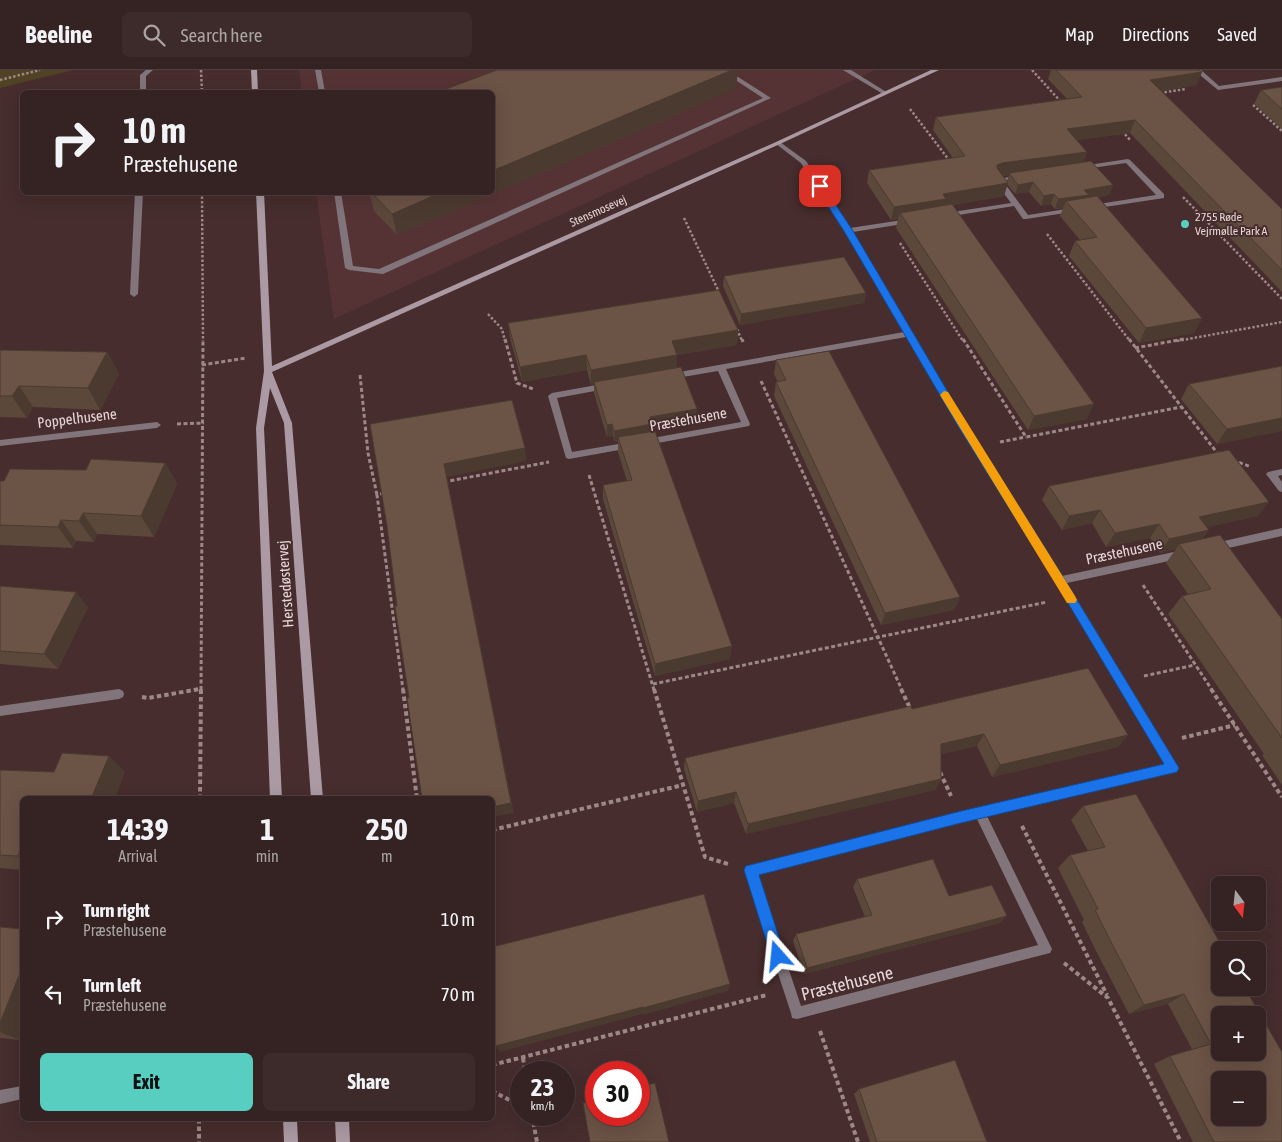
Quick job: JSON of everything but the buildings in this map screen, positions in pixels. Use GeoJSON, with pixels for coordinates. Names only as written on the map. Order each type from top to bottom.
{"type":"FeatureCollection","features":[{"type":"Feature","properties":{"kind":"street"},"geometry":{"type":"LineString","coordinates":[[143,90],[143,75],[150,70]]}},
{"type":"Feature","properties":{"kind":"street"},"geometry":{"type":"LineString","coordinates":[[254,70],[255,90]]}},
{"type":"Feature","properties":{"kind":"street"},"geometry":{"type":"LineString","coordinates":[[318,70],[322,90]]}},
{"type":"Feature","properties":{"kind":"street"},"geometry":{"type":"LineString","coordinates":[[337,195],[349,268],[380,272],[768,98],[724,70]]}},
{"type":"Feature","properties":{"kind":"street"},"geometry":{"type":"LineString","coordinates":[[846,70],[885,93]]}},
{"type":"Feature","properties":{"kind":"street","name":"Stensmosevej"},"geometry":{"type":"LineString","coordinates":[[268,371],[778,143],[936,70]]}},
{"type":"Feature","properties":{"kind":"street"},"geometry":{"type":"LineString","coordinates":[[1197,70],[1218,88],[1282,79]]}},
{"type":"Feature","properties":{"kind":"street"},"geometry":{"type":"LineString","coordinates":[[750,870],[980,812],[1173,768],[1060,580],[961,424],[848,231],[804,162],[778,143]]}},
{"type":"Feature","properties":{"kind":"street"},"geometry":{"type":"LineString","coordinates":[[1128,161],[1161,196],[1026,217],[998,180],[1128,161]]}},
{"type":"Feature","properties":{"kind":"street"},"geometry":{"type":"LineString","coordinates":[[134,294],[139,195]]}},
{"type":"Feature","properties":{"kind":"street","name":"Herstedøstervej"},"geometry":{"type":"LineString","coordinates":[[260,195],[268,371],[260,428],[276,796]]}},
{"type":"Feature","properties":{"kind":"street"},"geometry":{"type":"LineString","coordinates":[[934,217],[1016,204]]}},
{"type":"Feature","properties":{"kind":"street"},"geometry":{"type":"LineString","coordinates":[[848,231],[915,220]]}},
{"type":"Feature","properties":{"kind":"street"},"geometry":{"type":"LineString","coordinates":[[665,377],[909,334]]}},
{"type":"Feature","properties":{"kind":"street","name":"Præstehusene"},"geometry":{"type":"LineString","coordinates":[[569,456],[746,424],[721,367]]}},
{"type":"Feature","properties":{"kind":"street","name":"Herstedøstervej"},"geometry":{"type":"LineString","coordinates":[[268,371],[288,423],[317,796]]}},
{"type":"Feature","properties":{"kind":"street"},"geometry":{"type":"LineString","coordinates":[[569,456],[552,396],[618,385]]}},
{"type":"Feature","properties":{"kind":"street","name":"Poppelhusene"},"geometry":{"type":"LineString","coordinates":[[0,443],[157,424]]}},
{"type":"Feature","properties":{"kind":"street"},"geometry":{"type":"LineString","coordinates":[[1282,472],[1271,474],[1282,488]]}},
{"type":"Feature","properties":{"kind":"street","name":"Præstehusene"},"geometry":{"type":"LineString","coordinates":[[1060,580],[1282,532]]}},
{"type":"Feature","properties":{"kind":"street"},"geometry":{"type":"LineString","coordinates":[[0,711],[119,694]]}},
{"type":"Feature","properties":{"kind":"street"},"geometry":{"type":"LineString","coordinates":[[980,812],[1046,949]]}},
{"type":"Feature","properties":{"kind":"street","name":"Præstehusene"},"geometry":{"type":"LineString","coordinates":[[750,870],[797,1013],[1046,949]]}},
{"type":"Feature","properties":{"kind":"street"},"geometry":{"type":"LineString","coordinates":[[0,1097],[20,1093]]}},
{"type":"Feature","properties":{"kind":"street"},"geometry":{"type":"LineString","coordinates":[[290,1121],[291,1142]]}},
{"type":"Feature","properties":{"kind":"street"},"geometry":{"type":"LineString","coordinates":[[342,1121],[344,1142]]}},
{"type":"Feature","properties":{"kind":"path"},"geometry":{"type":"LineString","coordinates":[[0,80],[40,70]]}},
{"type":"Feature","properties":{"kind":"path"},"geometry":{"type":"LineString","coordinates":[[202,70],[202,90]]}},
{"type":"Feature","properties":{"kind":"path"},"geometry":{"type":"LineString","coordinates":[[1032,70],[1064,106]]}},
{"type":"Feature","properties":{"kind":"path"},"geometry":{"type":"LineString","coordinates":[[1158,93],[1214,85]]}},
{"type":"Feature","properties":{"kind":"path"},"geometry":{"type":"LineString","coordinates":[[1232,86],[1282,131]]}},
{"type":"Feature","properties":{"kind":"path"},"geometry":{"type":"LineString","coordinates":[[910,109],[953,165]]}},
{"type":"Feature","properties":{"kind":"path"},"geometry":{"type":"LineString","coordinates":[[200,796],[204,423],[202,195]]}},
{"type":"Feature","properties":{"kind":"path"},"geometry":{"type":"LineString","coordinates":[[1161,196],[1185,198],[1282,299]]}},
{"type":"Feature","properties":{"kind":"path"},"geometry":{"type":"LineString","coordinates":[[1032,216],[1217,454],[1271,474]]}},
{"type":"Feature","properties":{"kind":"path"},"geometry":{"type":"LineString","coordinates":[[684,218],[722,299]]}},
{"type":"Feature","properties":{"kind":"path"},"geometry":{"type":"LineString","coordinates":[[888,225],[1026,437],[1181,407]]}},
{"type":"Feature","properties":{"kind":"path"},"geometry":{"type":"LineString","coordinates":[[1265,281],[1274,280]]}},
{"type":"Feature","properties":{"kind":"path"},"geometry":{"type":"LineString","coordinates":[[488,314],[502,329],[517,383],[552,396]]}},
{"type":"Feature","properties":{"kind":"path"},"geometry":{"type":"LineString","coordinates":[[1135,348],[1282,322]]}},
{"type":"Feature","properties":{"kind":"path"},"geometry":{"type":"LineString","coordinates":[[735,326],[910,709]]}},
{"type":"Feature","properties":{"kind":"path"},"geometry":{"type":"LineString","coordinates":[[202,365],[252,357],[268,371]]}},
{"type":"Feature","properties":{"kind":"path"},"geometry":{"type":"LineString","coordinates":[[360,375],[368,453],[377,495],[417,796]]}},
{"type":"Feature","properties":{"kind":"path"},"geometry":{"type":"LineString","coordinates":[[583,453],[705,857],[750,870]]}},
{"type":"Feature","properties":{"kind":"path"},"geometry":{"type":"LineString","coordinates":[[434,484],[540,464],[569,456]]}},
{"type":"Feature","properties":{"kind":"path"},"geometry":{"type":"LineString","coordinates":[[377,495],[386,493]]}},
{"type":"Feature","properties":{"kind":"path"},"geometry":{"type":"LineString","coordinates":[[1130,566],[1282,797]]}},
{"type":"Feature","properties":{"kind":"path"},"geometry":{"type":"LineString","coordinates":[[653,684],[1070,597]]}},
{"type":"Feature","properties":{"kind":"path"},"geometry":{"type":"LineString","coordinates":[[1120,681],[1195,665]]}},
{"type":"Feature","properties":{"kind":"path"},"geometry":{"type":"LineString","coordinates":[[119,694],[148,698],[200,689]]}},
{"type":"Feature","properties":{"kind":"path"},"geometry":{"type":"LineString","coordinates":[[1159,744],[1235,726]]}},
{"type":"Feature","properties":{"kind":"path"},"geometry":{"type":"LineString","coordinates":[[936,763],[961,817]]}},
{"type":"Feature","properties":{"kind":"path"},"geometry":{"type":"LineString","coordinates":[[495,829],[683,785]]}},
{"type":"Feature","properties":{"kind":"path"},"geometry":{"type":"LineString","coordinates":[[1012,805],[1181,1142]]}},
{"type":"Feature","properties":{"kind":"path"},"geometry":{"type":"LineString","coordinates":[[1046,949],[1108,998]]}},
{"type":"Feature","properties":{"kind":"path"},"geometry":{"type":"LineString","coordinates":[[495,1064],[789,990]]}},
{"type":"Feature","properties":{"kind":"path"},"geometry":{"type":"LineString","coordinates":[[812,1010],[858,1142]]}},
{"type":"Feature","properties":{"kind":"path"},"geometry":{"type":"LineString","coordinates":[[495,1093],[510,1100]]}},
{"type":"Feature","properties":{"kind":"path"},"geometry":{"type":"LineString","coordinates":[[199,1121],[199,1142]]}},
{"type":"Feature","properties":{"kind":"path"},"geometry":{"type":"LineString","coordinates":[[534,1126],[536,1142]]}},
{"type":"Feature","properties":{"kind":"shaded area"},"geometry":{"type":"Polygon","coordinates":[[[0,70],[73,70],[0,88],[0,70]]]}},
{"type":"Feature","properties":{"kind":"shaded area"},"geometry":{"type":"Polygon","coordinates":[[[299,70],[875,70],[334,319],[316,195],[495,195],[495,90],[302,90],[299,70]]]}},
{"type":"Feature","properties":{"kind":"slow traffic"},"geometry":{"type":"LineString","coordinates":[[944,395],[1071,600]]}},
{"type":"Feature","properties":{"kind":"place","name":"2755 Røde Vejrmølle Park A"},"geometry":{"type":"Point","coordinates":[1185,224]}},
{"type":"Feature","properties":{"kind":"route"},"geometry":{"type":"LineString","coordinates":[[778,956],[750,870],[961,817],[1173,768],[1060,580],[961,424],[820,186]]}}]}
